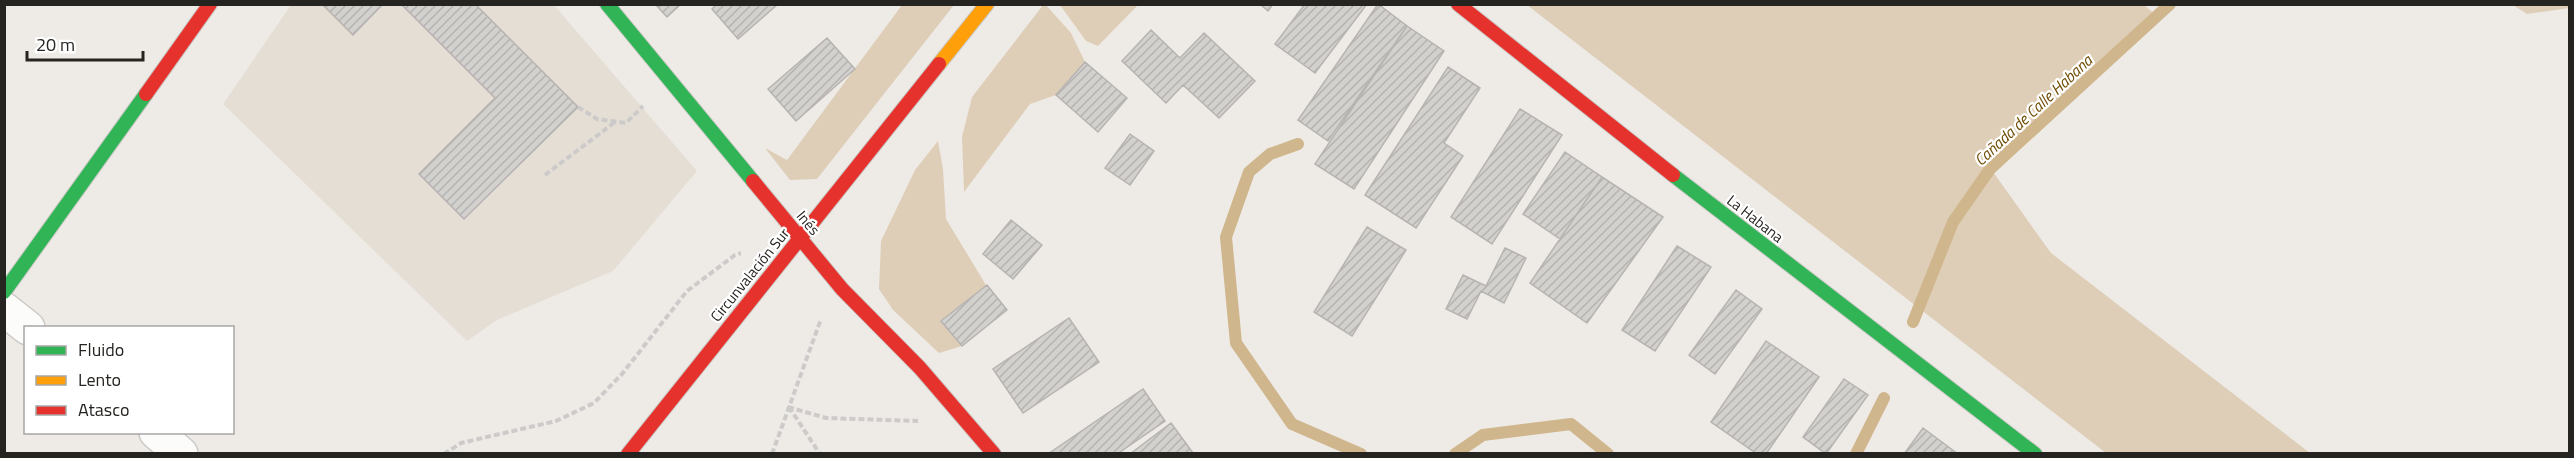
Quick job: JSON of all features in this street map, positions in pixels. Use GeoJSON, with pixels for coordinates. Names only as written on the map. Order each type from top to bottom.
{"type":"FeatureCollection","features":[{"type":"Feature","properties":{"kind":"street"},"geometry":{"type":"LineString","coordinates":[[4,292],[210,4]]}},
{"type":"Feature","properties":{"kind":"street","name":"Inés"},"geometry":{"type":"LineString","coordinates":[[607,4],[842,289],[920,368],[994,453]]}},
{"type":"Feature","properties":{"kind":"street","name":"Circunvalación Sur"},"geometry":{"type":"LineString","coordinates":[[628,453],[987,4]]}},
{"type":"Feature","properties":{"kind":"street","name":"La Habana"},"geometry":{"type":"LineString","coordinates":[[1458,4],[1768,250],[2035,453]]}},
{"type":"Feature","properties":{"kind":"street"},"geometry":{"type":"LineString","coordinates":[[4,309],[26,326]]}},
{"type":"Feature","properties":{"kind":"street"},"geometry":{"type":"LineString","coordinates":[[158,434],[182,453]]}},
{"type":"Feature","properties":{"kind":"path"},"geometry":{"type":"LineString","coordinates":[[578,107],[597,119],[626,123],[669,81]]}},
{"type":"Feature","properties":{"kind":"path"},"geometry":{"type":"LineString","coordinates":[[545,175],[616,121]]}},
{"type":"Feature","properties":{"kind":"path"},"geometry":{"type":"LineString","coordinates":[[444,453],[461,443],[556,421],[594,403],[622,374],[687,291],[735,255],[746,252]]}},
{"type":"Feature","properties":{"kind":"path"},"geometry":{"type":"LineString","coordinates":[[772,453],[819,321],[842,289]]}},
{"type":"Feature","properties":{"kind":"path"},"geometry":{"type":"LineString","coordinates":[[788,407],[826,418],[968,423]]}},
{"type":"Feature","properties":{"kind":"path"},"geometry":{"type":"LineString","coordinates":[[788,407],[820,453]]}},
{"type":"Feature","properties":{"kind":"shaded area"},"geometry":{"type":"Polygon","coordinates":[[[291,5],[554,5],[697,171],[613,271],[497,320],[467,341],[223,104],[291,5]]]}},
{"type":"Feature","properties":{"kind":"shaded area"},"geometry":{"type":"Polygon","coordinates":[[[902,5],[954,5],[817,179],[790,180],[765,148],[787,160],[902,5]]]}},
{"type":"Feature","properties":{"kind":"shaded area"},"geometry":{"type":"Polygon","coordinates":[[[1043,5],[1046,5],[1071,33],[1085,62],[1056,95],[1030,104],[964,192],[962,137],[972,97],[1043,5]]]}},
{"type":"Feature","properties":{"kind":"shaded area"},"geometry":{"type":"Polygon","coordinates":[[[1060,5],[1138,5],[1098,46],[1086,41],[1060,5]]]}},
{"type":"Feature","properties":{"kind":"shaded area"},"geometry":{"type":"Polygon","coordinates":[[[1527,5],[2144,5],[2157,16],[1991,169],[2051,253],[2310,453],[2106,453],[1527,5]]]}},
{"type":"Feature","properties":{"kind":"shaded area"},"geometry":{"type":"Polygon","coordinates":[[[2513,5],[2569,5],[2569,8],[2527,14],[2513,5]]]}},
{"type":"Feature","properties":{"kind":"shaded area"},"geometry":{"type":"Polygon","coordinates":[[[938,141],[943,169],[946,219],[986,285],[1007,310],[962,346],[939,353],[893,310],[879,289],[881,241],[915,170],[938,141]]]}},
{"type":"Feature","properties":{"kind":"building"},"geometry":{"type":"Polygon","coordinates":[[[322,4],[383,4],[353,35],[322,4]]]}},
{"type":"Feature","properties":{"kind":"building"},"geometry":{"type":"Polygon","coordinates":[[[475,4],[578,107],[464,219],[419,174],[495,98],[402,5],[475,4]]]}},
{"type":"Feature","properties":{"kind":"building"},"geometry":{"type":"Polygon","coordinates":[[[655,4],[681,4],[667,17],[655,4]]]}},
{"type":"Feature","properties":{"kind":"building"},"geometry":{"type":"Polygon","coordinates":[[[717,4],[778,4],[738,39],[712,9],[717,4]]]}},
{"type":"Feature","properties":{"kind":"building"},"geometry":{"type":"Polygon","coordinates":[[[1260,4],[1273,4],[1268,11],[1260,4]]]}},
{"type":"Feature","properties":{"kind":"building"},"geometry":{"type":"Polygon","coordinates":[[[1305,4],[1367,4],[1315,73],[1275,44],[1305,4]]]}},
{"type":"Feature","properties":{"kind":"building"},"geometry":{"type":"Polygon","coordinates":[[[1378,4],[1407,26],[1328,141],[1298,120],[1378,4]]]}},
{"type":"Feature","properties":{"kind":"building"},"geometry":{"type":"Polygon","coordinates":[[[1407,26],[1444,51],[1354,189],[1315,164],[1407,26]]]}},
{"type":"Feature","properties":{"kind":"building"},"geometry":{"type":"Polygon","coordinates":[[[1151,30],[1180,58],[1204,33],[1255,81],[1219,118],[1183,85],[1166,103],[1122,61],[1151,30]]]}},
{"type":"Feature","properties":{"kind":"building"},"geometry":{"type":"Polygon","coordinates":[[[827,38],[855,69],[796,121],[768,89],[827,38]]]}},
{"type":"Feature","properties":{"kind":"building"},"geometry":{"type":"Polygon","coordinates":[[[1085,62],[1127,98],[1098,132],[1056,95],[1085,62]]]}},
{"type":"Feature","properties":{"kind":"building"},"geometry":{"type":"Polygon","coordinates":[[[1448,67],[1480,88],[1444,143],[1463,156],[1416,228],[1365,195],[1448,67]]]}},
{"type":"Feature","properties":{"kind":"building"},"geometry":{"type":"Polygon","coordinates":[[[1520,109],[1562,135],[1492,244],[1451,217],[1520,109]]]}},
{"type":"Feature","properties":{"kind":"building"},"geometry":{"type":"Polygon","coordinates":[[[1130,134],[1154,151],[1130,185],[1105,168],[1130,134]]]}},
{"type":"Feature","properties":{"kind":"building"},"geometry":{"type":"Polygon","coordinates":[[[1565,152],[1602,177],[1560,239],[1523,214],[1565,152]]]}},
{"type":"Feature","properties":{"kind":"building"},"geometry":{"type":"Polygon","coordinates":[[[1602,177],[1663,217],[1587,323],[1530,283],[1602,177]]]}},
{"type":"Feature","properties":{"kind":"building"},"geometry":{"type":"Polygon","coordinates":[[[1011,220],[1042,245],[1013,279],[983,254],[1011,220]]]}},
{"type":"Feature","properties":{"kind":"building"},"geometry":{"type":"Polygon","coordinates":[[[1367,227],[1406,250],[1352,336],[1314,312],[1367,227]]]}},
{"type":"Feature","properties":{"kind":"building"},"geometry":{"type":"Polygon","coordinates":[[[1677,246],[1711,267],[1655,351],[1622,330],[1677,246]]]}},
{"type":"Feature","properties":{"kind":"building"},"geometry":{"type":"Polygon","coordinates":[[[1505,248],[1526,258],[1504,303],[1481,291],[1467,319],[1446,309],[1463,275],[1486,286],[1505,248]]]}},
{"type":"Feature","properties":{"kind":"building"},"geometry":{"type":"Polygon","coordinates":[[[987,285],[1007,310],[962,346],[941,321],[987,285]]]}},
{"type":"Feature","properties":{"kind":"building"},"geometry":{"type":"Polygon","coordinates":[[[1736,290],[1762,309],[1715,374],[1689,355],[1736,290]]]}},
{"type":"Feature","properties":{"kind":"building"},"geometry":{"type":"Polygon","coordinates":[[[1069,318],[1099,362],[1023,413],[993,369],[1069,318]]]}},
{"type":"Feature","properties":{"kind":"building"},"geometry":{"type":"Polygon","coordinates":[[[1766,341],[1819,377],[1766,454],[1757,454],[1711,422],[1766,341]]]}},
{"type":"Feature","properties":{"kind":"building"},"geometry":{"type":"Polygon","coordinates":[[[1844,379],[1868,395],[1826,454],[1803,437],[1844,379]]]}},
{"type":"Feature","properties":{"kind":"building"},"geometry":{"type":"Polygon","coordinates":[[[1143,389],[1165,421],[1117,454],[1048,454],[1143,389]]]}},
{"type":"Feature","properties":{"kind":"building"},"geometry":{"type":"Polygon","coordinates":[[[1171,423],[1193,453],[1130,454],[1171,423]]]}},
{"type":"Feature","properties":{"kind":"building"},"geometry":{"type":"Polygon","coordinates":[[[1923,428],[1958,454],[1904,454],[1923,428]]]}},
{"type":"Feature","properties":{"kind":"waterway","name":"Cañada de Calle Habana"},"geometry":{"type":"LineString","coordinates":[[1913,322],[1953,222],[1990,169],[2170,4]]}},
{"type":"Feature","properties":{"kind":"waterway","name":"Cañada de Calle Habana"},"geometry":{"type":"LineString","coordinates":[[1298,144],[1270,154],[1249,172],[1226,237],[1236,343],[1292,424],[1361,454]]}},
{"type":"Feature","properties":{"kind":"waterway","name":"Cañada de Calle Habana"},"geometry":{"type":"LineString","coordinates":[[1856,454],[1884,398]]}},
{"type":"Feature","properties":{"kind":"waterway","name":"Cañada de Calle Habana"},"geometry":{"type":"LineString","coordinates":[[1455,454],[1483,435],[1571,424],[1608,454]]}},
{"type":"Feature","properties":{"kind":"traffic: fast"},"geometry":{"type":"LineString","coordinates":[[607,4],[753,181]]}},
{"type":"Feature","properties":{"kind":"traffic: fast"},"geometry":{"type":"LineString","coordinates":[[4,292],[146,94]]}},
{"type":"Feature","properties":{"kind":"traffic: fast"},"geometry":{"type":"LineString","coordinates":[[1673,175],[2035,454]]}},
{"type":"Feature","properties":{"kind":"traffic: slow"},"geometry":{"type":"LineString","coordinates":[[939,64],[987,4]]}},
{"type":"Feature","properties":{"kind":"traffic: jam"},"geometry":{"type":"LineString","coordinates":[[146,94],[210,4]]}},
{"type":"Feature","properties":{"kind":"traffic: jam"},"geometry":{"type":"LineString","coordinates":[[1458,4],[1673,175]]}},
{"type":"Feature","properties":{"kind":"traffic: jam"},"geometry":{"type":"LineString","coordinates":[[628,454],[939,64]]}},
{"type":"Feature","properties":{"kind":"traffic: jam"},"geometry":{"type":"LineString","coordinates":[[753,181],[842,289],[920,368],[994,454]]}}]}
